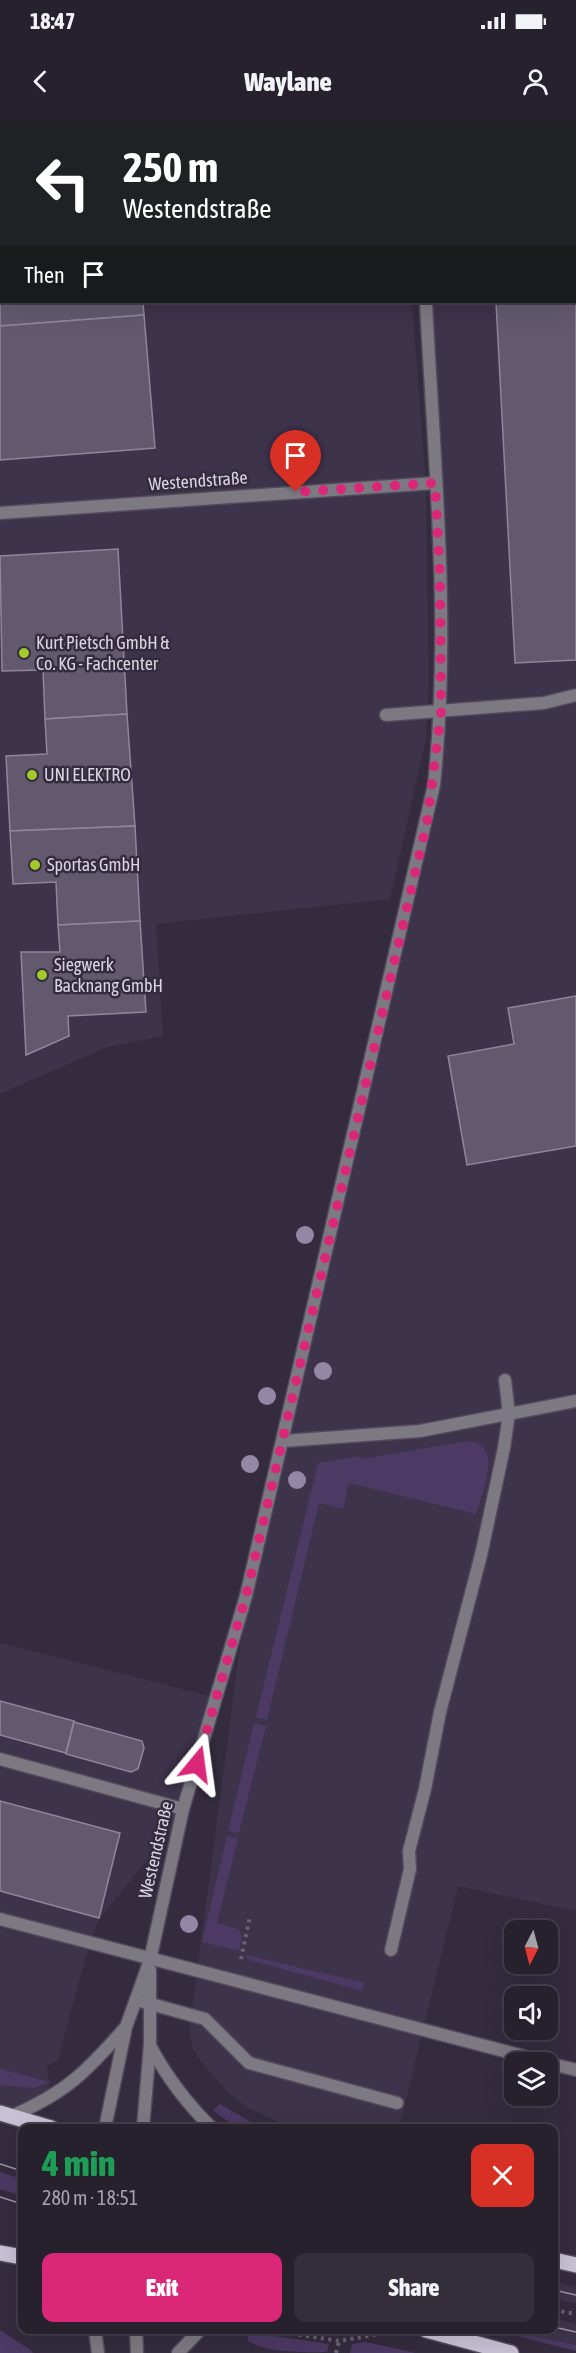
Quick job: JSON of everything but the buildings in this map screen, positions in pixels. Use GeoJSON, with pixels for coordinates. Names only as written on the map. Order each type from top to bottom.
{"type":"FeatureCollection","features":[{"type":"Feature","properties":{"kind":"main road"},"geometry":{"type":"LineString","coordinates":[[6,2114],[38,2124]]}},
{"type":"Feature","properties":{"kind":"main road"},"geometry":{"type":"LineString","coordinates":[[0,2253],[18,2256]]}},
{"type":"Feature","properties":{"kind":"main road"},"geometry":{"type":"LineString","coordinates":[[558,2261],[576,2265]]}},
{"type":"Feature","properties":{"kind":"main road"},"geometry":{"type":"LineString","coordinates":[[441,2334],[511,2353]]}},
{"type":"Feature","properties":{"kind":"street","name":"Westendstraße"},"geometry":{"type":"LineString","coordinates":[[106,2124],[126,2027],[150,1960],[183,1809],[246,1596],[427,822],[441,713],[440,576],[426,303]]}},
{"type":"Feature","properties":{"kind":"street","name":"Westendstraße"},"geometry":{"type":"LineString","coordinates":[[0,513],[435,483]]}},
{"type":"Feature","properties":{"kind":"street"},"geometry":{"type":"LineString","coordinates":[[386,715],[441,713],[544,703],[576,696]]}},
{"type":"Feature","properties":{"kind":"street"},"geometry":{"type":"LineString","coordinates":[[391,1950],[410,1869],[409,1851],[425,1789],[440,1712],[481,1555],[509,1414],[505,1380]]}},
{"type":"Feature","properties":{"kind":"street"},"geometry":{"type":"LineString","coordinates":[[283,1441],[420,1431],[576,1401]]}},
{"type":"Feature","properties":{"kind":"street"},"geometry":{"type":"LineString","coordinates":[[0,1759],[183,1809]]}},
{"type":"Feature","properties":{"kind":"street"},"geometry":{"type":"LineString","coordinates":[[0,1919],[505,2052]]}},
{"type":"Feature","properties":{"kind":"street","name":"Westendstraße"},"geometry":{"type":"LineString","coordinates":[[143,2124],[150,2045],[150,1960]]}},
{"type":"Feature","properties":{"kind":"street"},"geometry":{"type":"LineString","coordinates":[[136,2000],[205,2019],[249,2063],[397,2103]]}},
{"type":"Feature","properties":{"kind":"street","name":"Westendstraße"},"geometry":{"type":"LineString","coordinates":[[6,2114],[46,2101],[73,2083],[126,2027]]}},
{"type":"Feature","properties":{"kind":"street","name":"Westendstraße"},"geometry":{"type":"LineString","coordinates":[[150,2045],[165,2072],[195,2112],[208,2124]]}},
{"type":"Feature","properties":{"kind":"street"},"geometry":{"type":"LineString","coordinates":[[558,2066],[576,2070]]}},
{"type":"Feature","properties":{"kind":"street"},"geometry":{"type":"LineString","coordinates":[[96,2334],[98,2353]]}},
{"type":"Feature","properties":{"kind":"street"},"geometry":{"type":"LineString","coordinates":[[136,2334],[137,2353]]}},
{"type":"Feature","properties":{"kind":"street"},"geometry":{"type":"LineString","coordinates":[[178,2353],[196,2334]]}},
{"type":"Feature","properties":{"kind":"path"},"geometry":{"type":"LineString","coordinates":[[234,1981],[250,1916]]}},
{"type":"Feature","properties":{"kind":"path"},"geometry":{"type":"LineString","coordinates":[[558,2311],[576,2314]]}},
{"type":"Feature","properties":{"kind":"path"},"geometry":{"type":"LineString","coordinates":[[294,2334],[339,2341],[383,2334]]}},
{"type":"Feature","properties":{"kind":"path"},"geometry":{"type":"LineString","coordinates":[[336,2353],[339,2341]]}},
{"type":"Feature","properties":{"kind":"shaded area"},"geometry":{"type":"Polygon","coordinates":[[[0,303],[412,303],[426,486],[429,683],[426,738],[390,899],[156,924],[163,1036],[107,1047],[0,1094],[0,303]]]}},
{"type":"Feature","properties":{"kind":"shaded area"},"geometry":{"type":"Polygon","coordinates":[[[426,303],[576,303],[576,1911],[458,1886],[400,2124],[284,2124],[248,2108],[230,2094],[201,2062],[193,2049],[189,2032],[250,1571],[436,746],[440,682],[426,303]]]}},
{"type":"Feature","properties":{"kind":"shaded area"},"geometry":{"type":"Polygon","coordinates":[[[467,1441],[479,1444],[485,1450],[488,1459],[486,1482],[476,1514],[349,1483],[343,1509],[319,1503],[267,1720],[256,1717],[318,1463],[360,1456],[362,1459],[467,1441]]]}},
{"type":"Feature","properties":{"kind":"shaded area"},"geometry":{"type":"Polygon","coordinates":[[[0,1643],[210,1696],[179,1821],[99,1919],[85,1959],[58,2060],[47,2066],[50,2086],[24,2114],[0,2107],[0,1643]]]}},
{"type":"Feature","properties":{"kind":"shaded area"},"geometry":{"type":"Polygon","coordinates":[[[254,1723],[266,1726],[239,1833],[228,1831],[254,1723]]]}},
{"type":"Feature","properties":{"kind":"shaded area"},"geometry":{"type":"Polygon","coordinates":[[[227,1835],[238,1839],[217,1923],[239,1929],[242,1937],[239,1951],[202,1942],[227,1835]]]}},
{"type":"Feature","properties":{"kind":"shaded area"},"geometry":{"type":"Polygon","coordinates":[[[247,1955],[365,1983],[362,1990],[359,1990],[246,1959],[247,1955]]]}},
{"type":"Feature","properties":{"kind":"shaded area"},"geometry":{"type":"Polygon","coordinates":[[[0,2069],[50,2082],[33,2088],[0,2085],[0,2069]]]}},
{"type":"Feature","properties":{"kind":"shaded area"},"geometry":{"type":"Polygon","coordinates":[[[220,2104],[254,2124],[232,2124],[213,2110],[220,2104]]]}},
{"type":"Feature","properties":{"kind":"shaded area"},"geometry":{"type":"Polygon","coordinates":[[[0,2172],[18,2178],[18,2195],[0,2189],[0,2172]]]}},
{"type":"Feature","properties":{"kind":"shaded area"},"geometry":{"type":"Polygon","coordinates":[[[558,2283],[576,2287],[576,2303],[558,2300],[558,2283]]]}},
{"type":"Feature","properties":{"kind":"shaded area"},"geometry":{"type":"Polygon","coordinates":[[[558,2320],[576,2324],[576,2345],[524,2334],[558,2334],[558,2320]]]}},
{"type":"Feature","properties":{"kind":"shaded area"},"geometry":{"type":"Polygon","coordinates":[[[0,2330],[29,2349],[33,2353],[0,2353],[0,2330]]]}},
{"type":"Feature","properties":{"kind":"shaded area"},"geometry":{"type":"Polygon","coordinates":[[[248,2334],[262,2334],[329,2344],[327,2352],[298,2352],[265,2348],[248,2341],[248,2334]]]}},
{"type":"Feature","properties":{"kind":"shaded area"},"geometry":{"type":"Polygon","coordinates":[[[509,2334],[524,2334],[576,2345],[576,2351],[509,2334]]]}},
{"type":"Feature","properties":{"kind":"shaded area"},"geometry":{"type":"Polygon","coordinates":[[[364,2342],[416,2353],[350,2353],[352,2344],[364,2342]]]}},
{"type":"Feature","properties":{"kind":"tram line"},"geometry":{"type":"LineString","coordinates":[[0,2164],[18,2170]]}},
{"type":"Feature","properties":{"kind":"tram line"},"geometry":{"type":"LineString","coordinates":[[0,2197],[18,2203]]}},
{"type":"Feature","properties":{"kind":"tram line"},"geometry":{"type":"LineString","coordinates":[[558,2291],[576,2295]]}},
{"type":"Feature","properties":{"kind":"tram line"},"geometry":{"type":"LineString","coordinates":[[558,2328],[576,2332]]}},
{"type":"Feature","properties":{"kind":"place","name":"Kurt Pietsch GmbH & Co. KG - Fachcenter"},"geometry":{"type":"Point","coordinates":[24,653]}},
{"type":"Feature","properties":{"kind":"place","name":"UNI ELEKTRO"},"geometry":{"type":"Point","coordinates":[32,775]}},
{"type":"Feature","properties":{"kind":"place","name":"Sportas GmbH"},"geometry":{"type":"Point","coordinates":[35,865]}},
{"type":"Feature","properties":{"kind":"place","name":"Siegwerk Backnang GmbH"},"geometry":{"type":"Point","coordinates":[42,975]}},
{"type":"Feature","properties":{"kind":"route"},"geometry":{"type":"LineString","coordinates":[[197,1764],[246,1596],[396,957],[434,785],[441,713],[440,576],[435,483],[296,492]]}}]}
